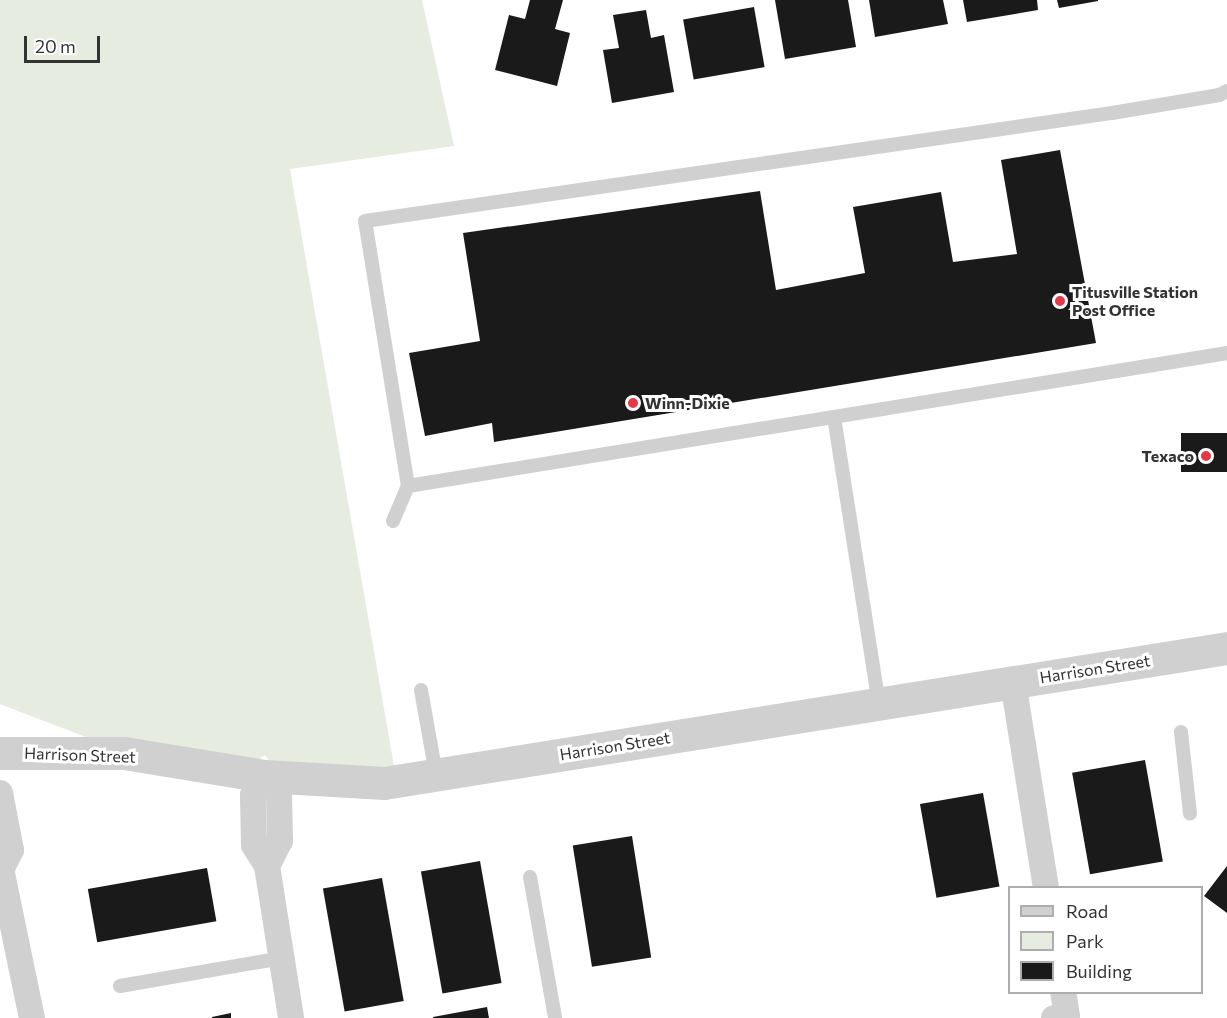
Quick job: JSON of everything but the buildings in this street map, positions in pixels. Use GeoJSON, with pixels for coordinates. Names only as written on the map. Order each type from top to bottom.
{"type":"FeatureCollection","features":[{"type":"Feature","properties":{"kind":"street","name":"Harrison Street"},"geometry":{"type":"LineString","coordinates":[[0,753],[124,753],[264,776],[384,783],[1227,648]]}},
{"type":"Feature","properties":{"kind":"street"},"geometry":{"type":"LineString","coordinates":[[1013,682],[1046,886]]}},
{"type":"Feature","properties":{"kind":"street"},"geometry":{"type":"LineString","coordinates":[[264,776],[253,795],[254,845],[267,866],[291,1018]]}},
{"type":"Feature","properties":{"kind":"street"},"geometry":{"type":"LineString","coordinates":[[0,794],[11,850],[2,874],[32,1018]]}},
{"type":"Feature","properties":{"kind":"street"},"geometry":{"type":"LineString","coordinates":[[1054,1018],[1067,1016],[1063,994]]}},
{"type":"Feature","properties":{"kind":"lane"},"geometry":{"type":"LineString","coordinates":[[393,520],[408,486],[365,221],[1100,114],[1219,96],[1227,91]]}},
{"type":"Feature","properties":{"kind":"lane"},"geometry":{"type":"LineString","coordinates":[[408,486],[1227,353]]}},
{"type":"Feature","properties":{"kind":"lane"},"geometry":{"type":"LineString","coordinates":[[834,417],[879,704]]}},
{"type":"Feature","properties":{"kind":"lane"},"geometry":{"type":"LineString","coordinates":[[421,690],[436,774]]}},
{"type":"Feature","properties":{"kind":"lane"},"geometry":{"type":"LineString","coordinates":[[1181,732],[1191,814]]}},
{"type":"Feature","properties":{"kind":"lane"},"geometry":{"type":"LineString","coordinates":[[530,877],[555,1018]]}},
{"type":"Feature","properties":{"kind":"lane"},"geometry":{"type":"LineString","coordinates":[[120,986],[282,958]]}},
{"type":"Feature","properties":{"kind":"green space"},"geometry":{"type":"Polygon","coordinates":[[[0,0],[422,0],[454,146],[290,169],[394,766],[383,768],[270,762],[265,755],[258,760],[91,739],[0,704],[0,0]]]}},
{"type":"Feature","properties":{"kind":"place","name":"Titusville Station Post Office"},"geometry":{"type":"Point","coordinates":[1060,301]}},
{"type":"Feature","properties":{"kind":"place","name":"Winn-Dixie"},"geometry":{"type":"Point","coordinates":[633,403]}},
{"type":"Feature","properties":{"kind":"place","name":"Texaco"},"geometry":{"type":"Point","coordinates":[1206,456]}}]}
